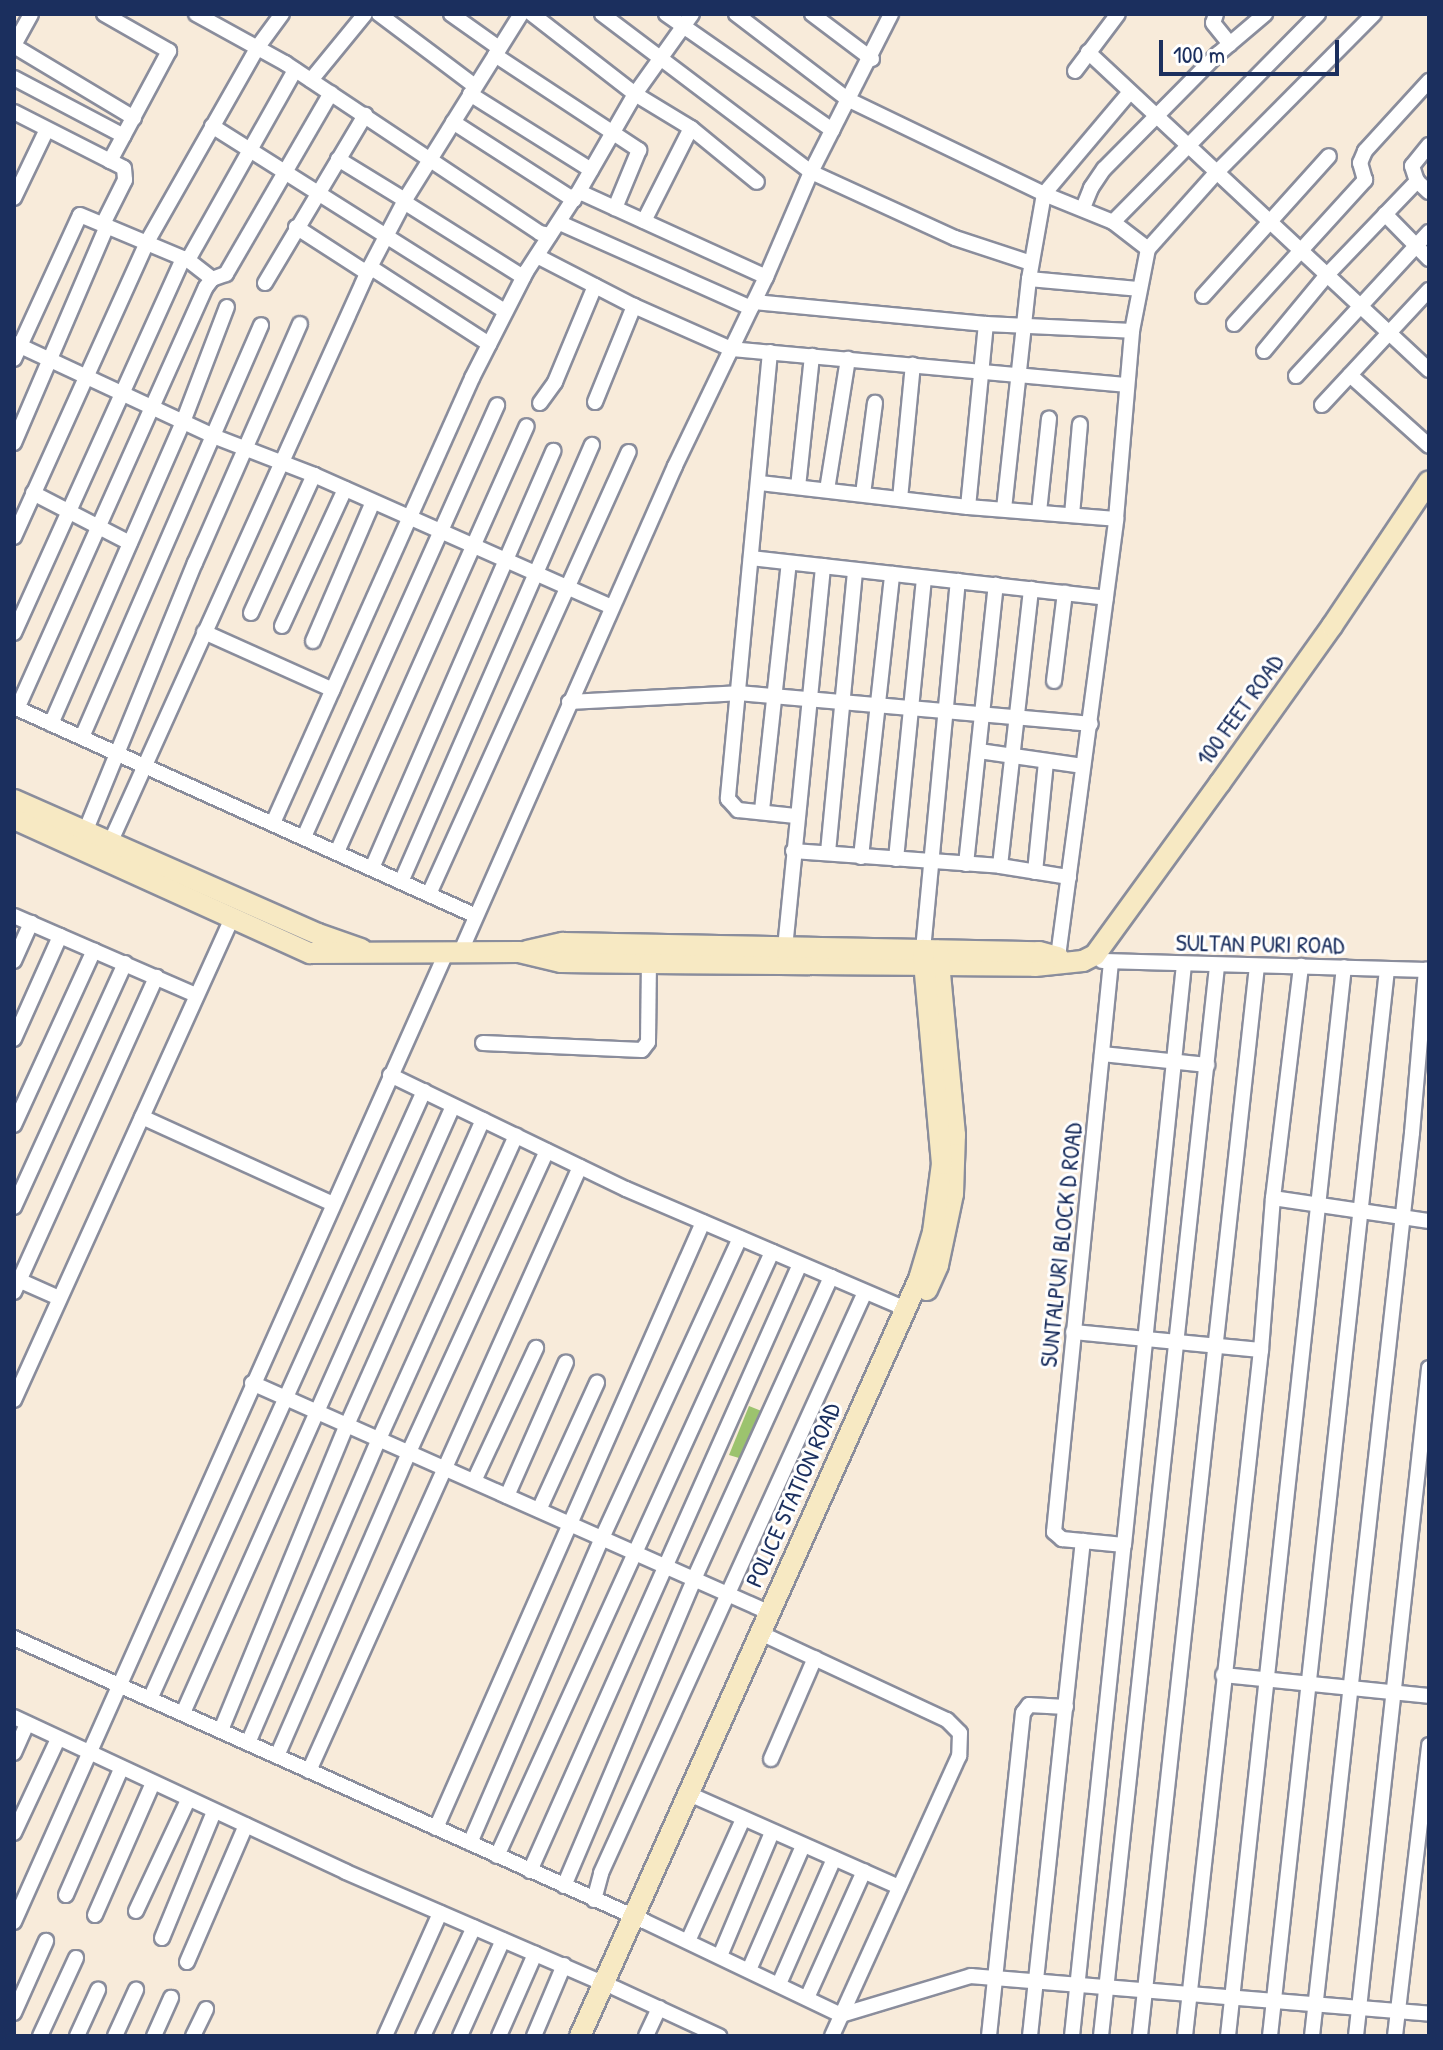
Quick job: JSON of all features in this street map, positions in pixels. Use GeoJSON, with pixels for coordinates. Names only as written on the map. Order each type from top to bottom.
{"type":"FeatureCollection","features":[{"type":"Feature","properties":{"kind":"street"},"geometry":{"type":"LineString","coordinates":[[104,14],[169,51],[110,161]]}},
{"type":"Feature","properties":{"kind":"street"},"geometry":{"type":"LineString","coordinates":[[196,14],[311,80],[540,233],[555,229],[752,305],[986,324],[1132,331]]}},
{"type":"Feature","properties":{"kind":"street"},"geometry":{"type":"LineString","coordinates":[[14,537],[147,242],[257,48],[282,14]]}},
{"type":"Feature","properties":{"kind":"street"},"geometry":{"type":"LineString","coordinates":[[311,80],[365,14]]}},
{"type":"Feature","properties":{"kind":"street"},"geometry":{"type":"LineString","coordinates":[[379,14],[472,90],[591,170]]}},
{"type":"Feature","properties":{"kind":"street"},"geometry":{"type":"LineString","coordinates":[[451,14],[497,51],[639,150],[615,208]]}},
{"type":"Feature","properties":{"kind":"street"},"geometry":{"type":"LineString","coordinates":[[110,843],[143,764],[369,270],[404,201],[521,14]]}},
{"type":"Feature","properties":{"kind":"street"},"geometry":{"type":"LineString","coordinates":[[532,14],[635,94],[691,128],[757,182]]}},
{"type":"Feature","properties":{"kind":"street"},"geometry":{"type":"LineString","coordinates":[[602,14],[811,172],[955,238],[1031,263]]}},
{"type":"Feature","properties":{"kind":"street"},"geometry":{"type":"LineString","coordinates":[[666,14],[832,130]]}},
{"type":"Feature","properties":{"kind":"street"},"geometry":{"type":"LineString","coordinates":[[273,823],[505,311],[635,94],[692,14]]}},
{"type":"Feature","properties":{"kind":"street"},"geometry":{"type":"LineString","coordinates":[[736,14],[847,99],[1044,194],[1113,222],[1148,249]]}},
{"type":"Feature","properties":{"kind":"street"},"geometry":{"type":"LineString","coordinates":[[812,14],[872,59]]}},
{"type":"Feature","properties":{"kind":"street"},"geometry":{"type":"LineString","coordinates":[[14,1922],[390,1075],[474,915],[811,172],[847,99],[872,59],[891,14]]}},
{"type":"Feature","properties":{"kind":"street"},"geometry":{"type":"LineString","coordinates":[[1075,71],[1118,14]]}},
{"type":"Feature","properties":{"kind":"street"},"geometry":{"type":"LineString","coordinates":[[1216,14],[1213,23],[1230,44]]}},
{"type":"Feature","properties":{"kind":"street"},"geometry":{"type":"LineString","coordinates":[[1083,208],[1091,188],[1104,169],[1230,44],[1265,14]]}},
{"type":"Feature","properties":{"kind":"street"},"geometry":{"type":"LineString","coordinates":[[1113,222],[1318,14]]}},
{"type":"Feature","properties":{"kind":"street"},"geometry":{"type":"LineString","coordinates":[[1057,960],[1091,724],[1116,519],[1132,331],[1148,249],[1216,173],[1374,14]]}},
{"type":"Feature","properties":{"kind":"street"},"geometry":{"type":"LineString","coordinates":[[27,16],[14,46],[134,118]]}},
{"type":"Feature","properties":{"kind":"street"},"geometry":{"type":"LineString","coordinates":[[1088,52],[1429,370]]}},
{"type":"Feature","properties":{"kind":"street"},"geometry":{"type":"LineString","coordinates":[[14,633],[185,259],[295,70]]}},
{"type":"Feature","properties":{"kind":"street"},"geometry":{"type":"LineString","coordinates":[[14,78],[124,136]]}},
{"type":"Feature","properties":{"kind":"street"},"geometry":{"type":"LineString","coordinates":[[1234,324],[1365,180],[1360,163],[1365,151],[1429,81]]}},
{"type":"Feature","properties":{"kind":"street"},"geometry":{"type":"LineString","coordinates":[[1004,509],[1021,377],[1031,263],[1044,194],[1130,92]]}},
{"type":"Feature","properties":{"kind":"street"},"geometry":{"type":"LineString","coordinates":[[331,93],[226,274],[212,279],[16,708],[474,915]]}},
{"type":"Feature","properties":{"kind":"street"},"geometry":{"type":"LineString","coordinates":[[14,112],[124,168],[127,174],[14,443]]}},
{"type":"Feature","properties":{"kind":"street"},"geometry":{"type":"LineString","coordinates":[[265,283],[365,115]]}},
{"type":"Feature","properties":{"kind":"street"},"geometry":{"type":"LineString","coordinates":[[453,122],[576,197],[615,208],[766,277]]}},
{"type":"Feature","properties":{"kind":"street"},"geometry":{"type":"LineString","coordinates":[[212,126],[505,311]]}},
{"type":"Feature","properties":{"kind":"street"},"geometry":{"type":"LineString","coordinates":[[644,221],[691,128]]}},
{"type":"Feature","properties":{"kind":"street"},"geometry":{"type":"LineString","coordinates":[[14,198],[47,129]]}},
{"type":"Feature","properties":{"kind":"street"},"geometry":{"type":"LineString","coordinates":[[1429,145],[1412,166],[1417,181],[1429,192]]}},
{"type":"Feature","properties":{"kind":"street"},"geometry":{"type":"LineString","coordinates":[[1203,296],[1329,156]]}},
{"type":"Feature","properties":{"kind":"street"},"geometry":{"type":"LineString","coordinates":[[338,159],[523,277]]}},
{"type":"Feature","properties":{"kind":"street"},"geometry":{"type":"LineString","coordinates":[[1264,351],[1326,276],[1417,181]]}},
{"type":"Feature","properties":{"kind":"street"},"geometry":{"type":"LineString","coordinates":[[1385,214],[1429,259]]}},
{"type":"Feature","properties":{"kind":"street"},"geometry":{"type":"LineString","coordinates":[[212,279],[185,259],[84,215],[76,217],[16,349],[50,360],[213,436],[314,475],[612,607]]}},
{"type":"Feature","properties":{"kind":"street"},"geometry":{"type":"LineString","coordinates":[[296,227],[489,344]]}},
{"type":"Feature","properties":{"kind":"street"},"geometry":{"type":"LineString","coordinates":[[1296,376],[1429,232]]}},
{"type":"Feature","properties":{"kind":"street"},"geometry":{"type":"LineString","coordinates":[[537,256],[634,306],[731,349],[1126,385]]}},
{"type":"Feature","properties":{"kind":"street"},"geometry":{"type":"LineString","coordinates":[[1029,279],[1138,289]]}},
{"type":"Feature","properties":{"kind":"street"},"geometry":{"type":"LineString","coordinates":[[540,403],[555,382],[595,286]]}},
{"type":"Feature","properties":{"kind":"street"},"geometry":{"type":"LineString","coordinates":[[1322,405],[1428,293]]}},
{"type":"Feature","properties":{"kind":"street"},"geometry":{"type":"LineString","coordinates":[[595,402],[634,306]]}},
{"type":"Feature","properties":{"kind":"street"},"geometry":{"type":"LineString","coordinates":[[51,724],[183,422],[227,307]]}},
{"type":"Feature","properties":{"kind":"street"},"geometry":{"type":"LineString","coordinates":[[85,832],[115,752],[300,324]]}},
{"type":"Feature","properties":{"kind":"street"},"geometry":{"type":"LineString","coordinates":[[968,507],[986,324]]}},
{"type":"Feature","properties":{"kind":"street"},"geometry":{"type":"LineString","coordinates":[[82,737],[261,325]]}},
{"type":"Feature","properties":{"kind":"street"},"geometry":{"type":"LineString","coordinates":[[770,352],[728,799],[738,810],[762,810],[796,816]]}},
{"type":"Feature","properties":{"kind":"street"},"geometry":{"type":"LineString","coordinates":[[798,487],[812,356]]}},
{"type":"Feature","properties":{"kind":"street"},"geometry":{"type":"LineString","coordinates":[[827,490],[848,359]]}},
{"type":"Feature","properties":{"kind":"street"},"geometry":{"type":"LineString","coordinates":[[900,499],[913,365]]}},
{"type":"Feature","properties":{"kind":"street"},"geometry":{"type":"LineString","coordinates":[[1350,375],[1429,446]]}},
{"type":"Feature","properties":{"kind":"street"},"geometry":{"type":"LineString","coordinates":[[863,494],[875,403]]}},
{"type":"Feature","properties":{"kind":"street"},"geometry":{"type":"LineString","coordinates":[[304,837],[443,532],[497,405]]}},
{"type":"Feature","properties":{"kind":"street"},"geometry":{"type":"LineString","coordinates":[[1039,512],[1049,419]]}},
{"type":"Feature","properties":{"kind":"street"},"geometry":{"type":"LineString","coordinates":[[1072,515],[1080,424]]}},
{"type":"Feature","properties":{"kind":"street"},"geometry":{"type":"LineString","coordinates":[[337,852],[476,547],[527,426]]}},
{"type":"Feature","properties":{"kind":"street"},"geometry":{"type":"LineString","coordinates":[[401,882],[592,445]]}},
{"type":"Feature","properties":{"kind":"street"},"geometry":{"type":"LineString","coordinates":[[372,868],[553,451]]}},
{"type":"Feature","properties":{"kind":"street"},"geometry":{"type":"LineString","coordinates":[[429,894],[629,452]]}},
{"type":"Feature","properties":{"kind":"street"},"geometry":{"type":"LineString","coordinates":[[251,613],[314,475]]}},
{"type":"Feature","properties":{"kind":"street","name":"100 FEET ROAD"},"geometry":{"type":"LineString","coordinates":[[1086,961],[1332,626],[1429,481]]}},
{"type":"Feature","properties":{"kind":"street"},"geometry":{"type":"LineString","coordinates":[[760,483],[968,507],[1116,519]]}},
{"type":"Feature","properties":{"kind":"street"},"geometry":{"type":"LineString","coordinates":[[282,626],[345,489]]}},
{"type":"Feature","properties":{"kind":"street"},"geometry":{"type":"LineString","coordinates":[[33,493],[130,543]]}},
{"type":"Feature","properties":{"kind":"street"},"geometry":{"type":"LineString","coordinates":[[313,641],[373,502]]}},
{"type":"Feature","properties":{"kind":"street"},"geometry":{"type":"LineString","coordinates":[[751,558],[1106,598]]}},
{"type":"Feature","properties":{"kind":"street"},"geometry":{"type":"LineString","coordinates":[[762,810],[789,563]]}},
{"type":"Feature","properties":{"kind":"street"},"geometry":{"type":"LineString","coordinates":[[785,948],[823,566]]}},
{"type":"Feature","properties":{"kind":"street"},"geometry":{"type":"LineString","coordinates":[[828,852],[855,570]]}},
{"type":"Feature","properties":{"kind":"street"},"geometry":{"type":"LineString","coordinates":[[861,857],[892,574]]}},
{"type":"Feature","properties":{"kind":"street"},"geometry":{"type":"LineString","coordinates":[[896,859],[924,578]]}},
{"type":"Feature","properties":{"kind":"street"},"geometry":{"type":"LineString","coordinates":[[932,958],[931,861],[958,581]]}},
{"type":"Feature","properties":{"kind":"street"},"geometry":{"type":"LineString","coordinates":[[966,864],[996,585]]}},
{"type":"Feature","properties":{"kind":"street"},"geometry":{"type":"LineString","coordinates":[[1000,866],[1031,589]]}},
{"type":"Feature","properties":{"kind":"street"},"geometry":{"type":"LineString","coordinates":[[1054,681],[1065,593]]}},
{"type":"Feature","properties":{"kind":"street"},"geometry":{"type":"LineString","coordinates":[[204,632],[333,690]]}},
{"type":"Feature","properties":{"kind":"street"},"geometry":{"type":"LineString","coordinates":[[569,702],[738,693],[1091,724]]}},
{"type":"Feature","properties":{"kind":"street"},"geometry":{"type":"LineString","coordinates":[[979,751],[1083,766]]}},
{"type":"Feature","properties":{"kind":"street"},"geometry":{"type":"LineString","coordinates":[[1035,872],[1046,762]]}},
{"type":"Feature","properties":{"kind":"street"},"geometry":{"type":"LineString","coordinates":[[14,800],[318,934],[365,950]]}},
{"type":"Feature","properties":{"kind":"street"},"geometry":{"type":"LineString","coordinates":[[14,819],[298,950],[329,955],[365,950],[519,952],[563,943],[785,948],[932,958]]}},
{"type":"Feature","properties":{"kind":"street"},"geometry":{"type":"LineString","coordinates":[[793,851],[1000,866],[1069,877]]}},
{"type":"Feature","properties":{"kind":"street"},"geometry":{"type":"LineString","coordinates":[[14,916],[196,995]]}},
{"type":"Feature","properties":{"kind":"street"},"geometry":{"type":"LineString","coordinates":[[14,1400],[232,918]]}},
{"type":"Feature","properties":{"kind":"street"},"geometry":{"type":"LineString","coordinates":[[14,961],[31,923]]}},
{"type":"Feature","properties":{"kind":"street"},"geometry":{"type":"LineString","coordinates":[[14,1039],[60,936]]}},
{"type":"Feature","properties":{"kind":"street"},"geometry":{"type":"LineString","coordinates":[[14,1125],[94,950]]}},
{"type":"Feature","properties":{"kind":"street"},"geometry":{"type":"LineString","coordinates":[[519,952],[561,962],[932,958],[1039,952],[1057,960],[1086,961]]}},
{"type":"Feature","properties":{"kind":"street","name":"POLICE STATION ROAD"},"geometry":{"type":"LineString","coordinates":[[580,2036],[609,1985],[768,1612],[906,1309],[933,1232],[942,1164],[932,958]]}},
{"type":"Feature","properties":{"kind":"street","name":"POLICE STATION ROAD"},"geometry":{"type":"LineString","coordinates":[[638,1919],[698,1798],[938,1265],[953,1194],[955,1135],[932,958]]}},
{"type":"Feature","properties":{"kind":"street","name":"SULTAN PURI ROAD"},"geometry":{"type":"LineString","coordinates":[[1086,961],[1428,970]]}},
{"type":"Feature","properties":{"kind":"street","name":"SUNTALPURI BLOCK D ROAD"},"geometry":{"type":"LineString","coordinates":[[1083,1541],[1062,1539],[1054,1532],[1111,962]]}},
{"type":"Feature","properties":{"kind":"street"},"geometry":{"type":"LineString","coordinates":[[14,1207],[125,963]]}},
{"type":"Feature","properties":{"kind":"street"},"geometry":{"type":"LineString","coordinates":[[483,1043],[630,1052],[642,1050],[648,1042],[649,963]]}},
{"type":"Feature","properties":{"kind":"street"},"geometry":{"type":"LineString","coordinates":[[1072,2036],[1184,964]]}},
{"type":"Feature","properties":{"kind":"street"},"geometry":{"type":"LineString","coordinates":[[1101,2036],[1217,966]]}},
{"type":"Feature","properties":{"kind":"street"},"geometry":{"type":"LineString","coordinates":[[1140,2036],[1257,966]]}},
{"type":"Feature","properties":{"kind":"street"},"geometry":{"type":"LineString","coordinates":[[1185,2036],[1261,1350],[1273,1198],[1301,966]]}},
{"type":"Feature","properties":{"kind":"street"},"geometry":{"type":"LineString","coordinates":[[1228,2036],[1344,967]]}},
{"type":"Feature","properties":{"kind":"street"},"geometry":{"type":"LineString","coordinates":[[1270,2036],[1387,970]]}},
{"type":"Feature","properties":{"kind":"street"},"geometry":{"type":"LineString","coordinates":[[1312,2036],[1428,970]]}},
{"type":"Feature","properties":{"kind":"street"},"geometry":{"type":"LineString","coordinates":[[59,1298],[16,1283],[156,977]]}},
{"type":"Feature","properties":{"kind":"street"},"geometry":{"type":"LineString","coordinates":[[1102,1054],[1207,1065]]}},
{"type":"Feature","properties":{"kind":"street"},"geometry":{"type":"LineString","coordinates":[[390,1075],[580,1167],[906,1309]]}},
{"type":"Feature","properties":{"kind":"street"},"geometry":{"type":"LineString","coordinates":[[150,1699],[424,1091]]}},
{"type":"Feature","properties":{"kind":"street"},"geometry":{"type":"LineString","coordinates":[[183,1713],[453,1106]]}},
{"type":"Feature","properties":{"kind":"street"},"geometry":{"type":"LineString","coordinates":[[142,1117],[333,1204]]}},
{"type":"Feature","properties":{"kind":"street"},"geometry":{"type":"LineString","coordinates":[[221,1730],[347,1425],[483,1120]]}},
{"type":"Feature","properties":{"kind":"street"},"geometry":{"type":"LineString","coordinates":[[248,1743],[379,1439],[516,1136]]}},
{"type":"Feature","properties":{"kind":"street"},"geometry":{"type":"LineString","coordinates":[[277,1756],[409,1452],[547,1151]]}},
{"type":"Feature","properties":{"kind":"street"},"geometry":{"type":"LineString","coordinates":[[309,1771],[580,1167]]}},
{"type":"Feature","properties":{"kind":"street"},"geometry":{"type":"LineString","coordinates":[[1273,1198],[1429,1221]]}},
{"type":"Feature","properties":{"kind":"street"},"geometry":{"type":"LineString","coordinates":[[436,1828],[703,1222]]}},
{"type":"Feature","properties":{"kind":"street"},"geometry":{"type":"LineString","coordinates":[[470,1843],[602,1538],[740,1238]]}},
{"type":"Feature","properties":{"kind":"street"},"geometry":{"type":"LineString","coordinates":[[497,1856],[772,1252]]}},
{"type":"Feature","properties":{"kind":"street"},"geometry":{"type":"LineString","coordinates":[[530,1871],[800,1264]]}},
{"type":"Feature","properties":{"kind":"street"},"geometry":{"type":"LineString","coordinates":[[564,1886],[694,1579],[831,1277]]}},
{"type":"Feature","properties":{"kind":"street"},"geometry":{"type":"LineString","coordinates":[[594,1900],[601,1873],[865,1292]]}},
{"type":"Feature","properties":{"kind":"street"},"geometry":{"type":"LineString","coordinates":[[1073,1332],[1261,1350]]}},
{"type":"Feature","properties":{"kind":"street"},"geometry":{"type":"LineString","coordinates":[[474,1481],[536,1348]]}},
{"type":"Feature","properties":{"kind":"street"},"geometry":{"type":"LineString","coordinates":[[507,1496],[566,1362]]}},
{"type":"Feature","properties":{"kind":"street"},"geometry":{"type":"LineString","coordinates":[[1356,2036],[1429,1368]]}},
{"type":"Feature","properties":{"kind":"street"},"geometry":{"type":"LineString","coordinates":[[252,1383],[768,1612]]}},
{"type":"Feature","properties":{"kind":"street"},"geometry":{"type":"LineString","coordinates":[[539,1510],[597,1383]]}},
{"type":"Feature","properties":{"kind":"street"},"geometry":{"type":"LineString","coordinates":[[1030,2036],[1083,1541],[1124,1545]]}},
{"type":"Feature","properties":{"kind":"street"},"geometry":{"type":"LineString","coordinates":[[14,1638],[688,1941],[841,2015],[956,1978],[996,1976],[1274,2003],[1429,2014]]}},
{"type":"Feature","properties":{"kind":"street"},"geometry":{"type":"LineString","coordinates":[[771,1638],[947,1720],[960,1733],[959,1756],[832,2036]]}},
{"type":"Feature","properties":{"kind":"street"},"geometry":{"type":"LineString","coordinates":[[771,1759],[815,1658]]}},
{"type":"Feature","properties":{"kind":"street"},"geometry":{"type":"LineString","coordinates":[[1223,1675],[1429,1696]]}},
{"type":"Feature","properties":{"kind":"street"},"geometry":{"type":"LineString","coordinates":[[989,2036],[1023,1713],[1029,1705],[1066,1707]]}},
{"type":"Feature","properties":{"kind":"street"},"geometry":{"type":"LineString","coordinates":[[14,1753],[21,1721],[214,1812],[659,2008],[687,2029],[718,2036]]}},
{"type":"Feature","properties":{"kind":"street"},"geometry":{"type":"LineString","coordinates":[[14,1833],[58,1739]]}},
{"type":"Feature","properties":{"kind":"street"},"geometry":{"type":"LineString","coordinates":[[1395,2036],[1429,1745]]}},
{"type":"Feature","properties":{"kind":"street"},"geometry":{"type":"LineString","coordinates":[[66,1895],[121,1769]]}},
{"type":"Feature","properties":{"kind":"street"},"geometry":{"type":"LineString","coordinates":[[95,1915],[153,1783]]}},
{"type":"Feature","properties":{"kind":"street"},"geometry":{"type":"LineString","coordinates":[[698,1798],[899,1887]]}},
{"type":"Feature","properties":{"kind":"street"},"geometry":{"type":"LineString","coordinates":[[136,1911],[188,1800]]}},
{"type":"Feature","properties":{"kind":"street"},"geometry":{"type":"LineString","coordinates":[[162,1938],[214,1812]]}},
{"type":"Feature","properties":{"kind":"street"},"geometry":{"type":"LineString","coordinates":[[688,1941],[743,1819]]}},
{"type":"Feature","properties":{"kind":"street"},"geometry":{"type":"LineString","coordinates":[[187,1962],[246,1825]]}},
{"type":"Feature","properties":{"kind":"street"},"geometry":{"type":"LineString","coordinates":[[720,1956],[772,1832]]}},
{"type":"Feature","properties":{"kind":"street"},"geometry":{"type":"LineString","coordinates":[[749,1970],[803,1846]]}},
{"type":"Feature","properties":{"kind":"street"},"geometry":{"type":"LineString","coordinates":[[779,1984],[834,1859]]}},
{"type":"Feature","properties":{"kind":"street"},"geometry":{"type":"LineString","coordinates":[[807,1998],[864,1871]]}},
{"type":"Feature","properties":{"kind":"street"},"geometry":{"type":"LineString","coordinates":[[385,2036],[440,1913]]}},
{"type":"Feature","properties":{"kind":"street"},"geometry":{"type":"LineString","coordinates":[[423,2036],[474,1927]]}},
{"type":"Feature","properties":{"kind":"street"},"geometry":{"type":"LineString","coordinates":[[460,2036],[503,1940]]}},
{"type":"Feature","properties":{"kind":"street"},"geometry":{"type":"LineString","coordinates":[[14,2013],[46,1941]]}},
{"type":"Feature","properties":{"kind":"street"},"geometry":{"type":"LineString","coordinates":[[499,2036],[535,1954]]}},
{"type":"Feature","properties":{"kind":"street"},"geometry":{"type":"LineString","coordinates":[[40,2036],[76,1958]]}},
{"type":"Feature","properties":{"kind":"street"},"geometry":{"type":"LineString","coordinates":[[534,2036],[564,1965]]}},
{"type":"Feature","properties":{"kind":"street","name":"POLICE STATION ROAD"},"geometry":{"type":"LineString","coordinates":[[594,2036],[609,1985]]}},
{"type":"Feature","properties":{"kind":"street"},"geometry":{"type":"LineString","coordinates":[[77,2036],[98,1990]]}},
{"type":"Feature","properties":{"kind":"street"},"geometry":{"type":"LineString","coordinates":[[115,2036],[136,1990]]}},
{"type":"Feature","properties":{"kind":"street"},"geometry":{"type":"LineString","coordinates":[[154,2036],[171,1998]]}},
{"type":"Feature","properties":{"kind":"street"},"geometry":{"type":"LineString","coordinates":[[646,2036],[659,2008]]}},
{"type":"Feature","properties":{"kind":"street"},"geometry":{"type":"LineString","coordinates":[[193,2036],[206,2009]]}},
{"type":"Feature","properties":{"kind":"green space"},"geometry":{"type":"Polygon","coordinates":[[[749,1406],[769,1414],[739,1458],[729,1455],[749,1406]]]}}]}
